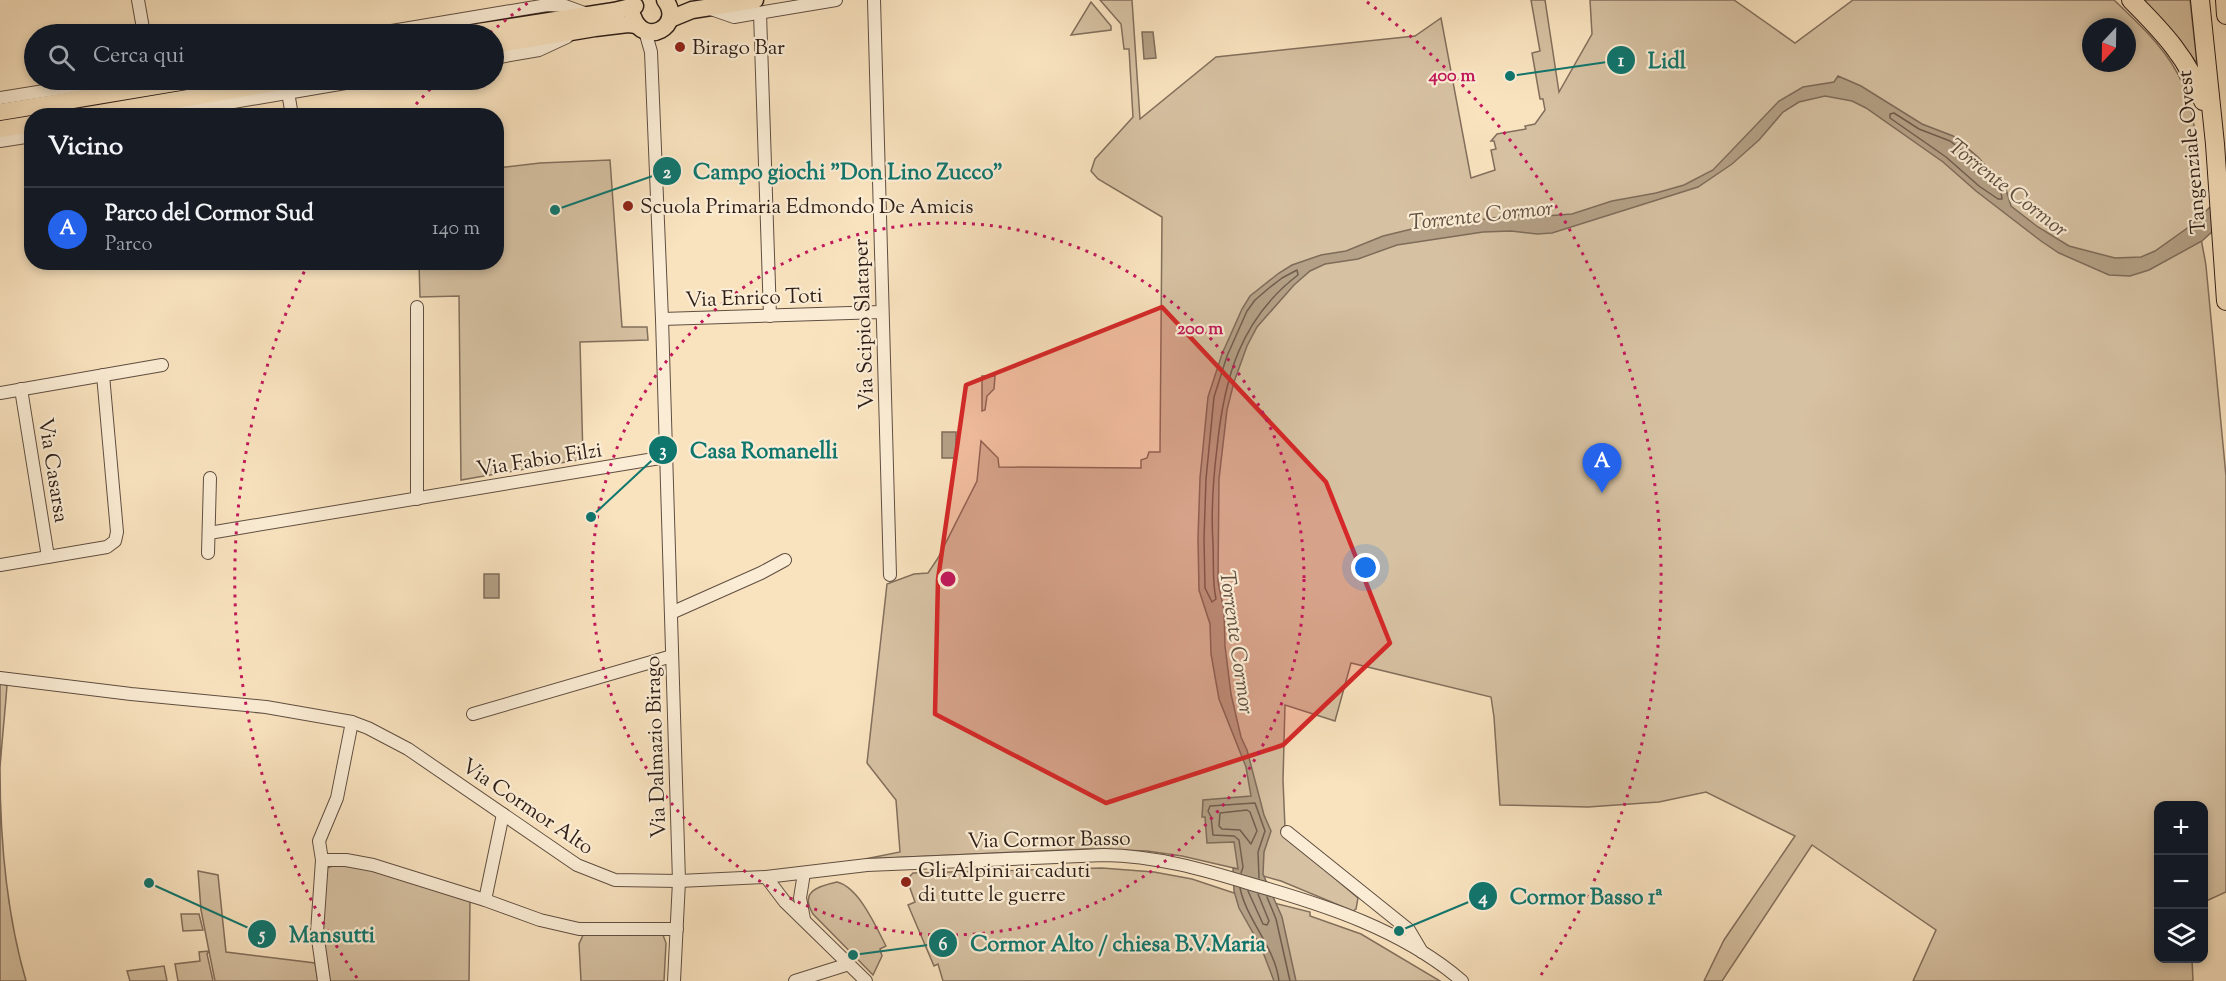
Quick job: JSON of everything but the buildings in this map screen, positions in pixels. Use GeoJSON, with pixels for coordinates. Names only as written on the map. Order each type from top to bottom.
{"type":"FeatureCollection","features":[{"type":"Feature","properties":{"kind":"highway"},"geometry":{"type":"LineString","coordinates":[[2131,0],[2156,24],[2181,56],[2198,84],[2215,144]]}},
{"type":"Feature","properties":{"kind":"highway","name":"Tangenziale Ovest"},"geometry":{"type":"LineString","coordinates":[[2200,0],[2215,144],[2226,300]]}},
{"type":"Feature","properties":{"kind":"highway"},"geometry":{"type":"LineString","coordinates":[[2225,0],[2226,15]]}},
{"type":"Feature","properties":{"kind":"main road"},"geometry":{"type":"LineString","coordinates":[[670,19],[669,7],[665,0],[671,0]]}},
{"type":"Feature","properties":{"kind":"main road"},"geometry":{"type":"LineString","coordinates":[[504,28],[637,3],[633,17],[647,29]]}},
{"type":"Feature","properties":{"kind":"main road"},"geometry":{"type":"LineString","coordinates":[[504,43],[628,24],[647,29],[665,27],[670,19],[687,11],[757,7]]}},
{"type":"Feature","properties":{"kind":"main road"},"geometry":{"type":"LineString","coordinates":[[24,108],[133,90]]}},
{"type":"Feature","properties":{"kind":"main road"},"geometry":{"type":"LineString","coordinates":[[138,108],[263,90]]}},
{"type":"Feature","properties":{"kind":"main road"},"geometry":{"type":"LineString","coordinates":[[0,112],[24,108]]}},
{"type":"Feature","properties":{"kind":"main road"},"geometry":{"type":"LineString","coordinates":[[0,129],[24,125]]}},
{"type":"Feature","properties":{"kind":"street"},"geometry":{"type":"LineString","coordinates":[[138,0],[142,24]]}},
{"type":"Feature","properties":{"kind":"street"},"geometry":{"type":"LineString","coordinates":[[770,316],[757,7],[836,0]]}},
{"type":"Feature","properties":{"kind":"street","name":"Via Scipio Slataper"},"geometry":{"type":"LineString","coordinates":[[874,0],[890,575]]}},
{"type":"Feature","properties":{"kind":"street"},"geometry":{"type":"LineString","coordinates":[[434,24],[547,5],[565,6],[587,14]]}},
{"type":"Feature","properties":{"kind":"street","name":"Via Dalmazio Birago"},"geometry":{"type":"LineString","coordinates":[[647,29],[651,52],[662,319],[679,881],[674,981]]}},
{"type":"Feature","properties":{"kind":"street"},"geometry":{"type":"LineString","coordinates":[[504,56],[539,50],[579,31]]}},
{"type":"Feature","properties":{"kind":"street"},"geometry":{"type":"LineString","coordinates":[[0,98],[50,90]]}},
{"type":"Feature","properties":{"kind":"street"},"geometry":{"type":"LineString","coordinates":[[189,108],[272,90]]}},
{"type":"Feature","properties":{"kind":"street"},"geometry":{"type":"LineString","coordinates":[[291,90],[292,108]]}},
{"type":"Feature","properties":{"kind":"street"},"geometry":{"type":"LineString","coordinates":[[0,141],[24,137]]}},
{"type":"Feature","properties":{"kind":"street"},"geometry":{"type":"LineString","coordinates":[[417,308],[417,499]]}},
{"type":"Feature","properties":{"kind":"street","name":"Via Enrico Toti"},"geometry":{"type":"LineString","coordinates":[[662,319],[882,312]]}},
{"type":"Feature","properties":{"kind":"street"},"geometry":{"type":"LineString","coordinates":[[0,393],[162,365]]}},
{"type":"Feature","properties":{"kind":"street"},"geometry":{"type":"LineString","coordinates":[[0,565],[107,547],[115,541],[117,532],[103,375]]}},
{"type":"Feature","properties":{"kind":"street","name":"Via Casarsa"},"geometry":{"type":"LineString","coordinates":[[21,389],[48,557]]}},
{"type":"Feature","properties":{"kind":"street","name":"Via Fabio Filzi"},"geometry":{"type":"LineString","coordinates":[[209,533],[666,457]]}},
{"type":"Feature","properties":{"kind":"street"},"geometry":{"type":"LineString","coordinates":[[208,553],[210,478]]}},
{"type":"Feature","properties":{"kind":"street"},"geometry":{"type":"LineString","coordinates":[[671,613],[785,560]]}},
{"type":"Feature","properties":{"kind":"street"},"geometry":{"type":"LineString","coordinates":[[473,714],[672,656]]}},
{"type":"Feature","properties":{"kind":"street","name":"Via Cormor Alto"},"geometry":{"type":"LineString","coordinates":[[0,678],[266,707],[352,722],[377,732],[408,749],[578,865],[615,880],[679,881],[804,873]]}},
{"type":"Feature","properties":{"kind":"street"},"geometry":{"type":"LineString","coordinates":[[324,981],[317,932],[322,860],[319,841],[337,798],[352,722]]}},
{"type":"Feature","properties":{"kind":"street"},"geometry":{"type":"LineString","coordinates":[[485,900],[502,814]]}},
{"type":"Feature","properties":{"kind":"street","name":"Via Cormor Basso"},"geometry":{"type":"LineString","coordinates":[[1287,832],[1409,930],[1423,953]]}},
{"type":"Feature","properties":{"kind":"street","name":"Via Cormor Basso"},"geometry":{"type":"LineString","coordinates":[[804,873],[867,865],[1104,855],[1143,857],[1191,866],[1356,918],[1423,953],[1447,968],[1462,981]]}},
{"type":"Feature","properties":{"kind":"street"},"geometry":{"type":"LineString","coordinates":[[322,860],[346,860],[373,865],[540,920],[579,929],[677,929]]}},
{"type":"Feature","properties":{"kind":"street"},"geometry":{"type":"LineString","coordinates":[[804,873],[800,898],[804,919]]}},
{"type":"Feature","properties":{"kind":"street"},"geometry":{"type":"LineString","coordinates":[[766,877],[785,902],[866,981]]}},
{"type":"Feature","properties":{"kind":"street"},"geometry":{"type":"LineString","coordinates":[[795,981],[849,964]]}},
{"type":"Feature","properties":{"kind":"highlighted area"},"geometry":{"type":"Polygon","coordinates":[[[1162,307],[1326,482],[1390,643],[1283,745],[1106,803],[935,714],[938,579],[966,385],[1162,307]]]}},
{"type":"Feature","properties":{"kind":"shaded area"},"geometry":{"type":"Polygon","coordinates":[[[1100,0],[1132,0],[1140,119],[1216,57],[1415,36],[1441,18],[1471,178],[1495,170],[1491,150],[1496,149],[1494,141],[1491,141],[1497,134],[1526,129],[1525,126],[1535,124],[1545,110],[1543,99],[1540,99],[1532,53],[1540,51],[1531,0],[1545,0],[1559,92],[1592,34],[1590,0],[1734,0],[1795,43],[1853,0],[2114,0],[2133,18],[2082,18],[2082,72],[2136,72],[2136,21],[2170,61],[2183,85],[2192,116],[2199,170],[2200,232],[2206,266],[2226,476],[2226,892],[2208,900],[2208,801],[2154,801],[2154,963],[2192,963],[2193,981],[1913,981],[1936,930],[1812,845],[1722,981],[1704,981],[1724,940],[1795,836],[1706,792],[1659,802],[1588,807],[1500,805],[1491,697],[1351,663],[1335,721],[1285,705],[1283,780],[1285,828],[1304,852],[1358,898],[1356,909],[1353,911],[1281,881],[1182,856],[1147,851],[1087,849],[865,859],[900,852],[896,800],[867,763],[887,584],[914,574],[928,573],[938,558],[977,481],[981,441],[998,458],[999,467],[1141,468],[1141,460],[1147,458],[1149,452],[1160,452],[1162,217],[1098,179],[1091,171],[1095,159],[1133,117],[1129,49],[1124,49],[1121,24],[1100,0]]]}},
{"type":"Feature","properties":{"kind":"shaded area"},"geometry":{"type":"Polygon","coordinates":[[[2141,0],[2190,0],[2197,63],[2169,29],[2141,0]]]}},
{"type":"Feature","properties":{"kind":"shaded area"},"geometry":{"type":"Polygon","coordinates":[[[1091,2],[1111,26],[1111,30],[1071,35],[1091,2]]]}},
{"type":"Feature","properties":{"kind":"shaded area"},"geometry":{"type":"Polygon","coordinates":[[[610,160],[622,327],[647,327],[648,340],[580,342],[583,459],[461,480],[459,296],[420,297],[419,270],[504,270],[504,167],[610,160]]]}},
{"type":"Feature","properties":{"kind":"shaded area"},"geometry":{"type":"Polygon","coordinates":[[[982,376],[995,376],[994,389],[987,396],[985,410],[982,411],[982,376]]]}},
{"type":"Feature","properties":{"kind":"shaded area"},"geometry":{"type":"Polygon","coordinates":[[[0,684],[7,685],[0,768],[0,684]]]}},
{"type":"Feature","properties":{"kind":"shaded area"},"geometry":{"type":"Polygon","coordinates":[[[0,768],[1,822],[9,902],[26,981],[0,981],[0,768]]]}},
{"type":"Feature","properties":{"kind":"shaded area"},"geometry":{"type":"Polygon","coordinates":[[[338,864],[369,869],[470,901],[469,981],[327,981],[321,932],[327,868],[338,864]]]}},
{"type":"Feature","properties":{"kind":"shaded area"},"geometry":{"type":"Polygon","coordinates":[[[1102,868],[1154,872],[1192,879],[1234,893],[1310,912],[1310,916],[1361,934],[1440,981],[943,981],[938,964],[934,966],[908,905],[915,902],[910,888],[910,876],[913,873],[1102,868]]]}},
{"type":"Feature","properties":{"kind":"shaded area"},"geometry":{"type":"Polygon","coordinates":[[[198,871],[218,875],[226,952],[315,963],[318,981],[215,981],[201,910],[198,871]]]}},
{"type":"Feature","properties":{"kind":"shaded area"},"geometry":{"type":"Polygon","coordinates":[[[837,882],[845,885],[860,899],[886,946],[880,949],[882,956],[873,975],[813,914],[809,906],[808,900],[813,891],[837,882]]]}},
{"type":"Feature","properties":{"kind":"shaded area"},"geometry":{"type":"Polygon","coordinates":[[[181,914],[199,914],[203,930],[183,931],[181,914]]]}},
{"type":"Feature","properties":{"kind":"shaded area"},"geometry":{"type":"Polygon","coordinates":[[[583,935],[663,935],[666,943],[664,981],[581,981],[579,944],[583,935]]]}},
{"type":"Feature","properties":{"kind":"shaded area"},"geometry":{"type":"Polygon","coordinates":[[[209,951],[207,954],[213,981],[178,981],[175,964],[200,961],[199,952],[209,951]]]}},
{"type":"Feature","properties":{"kind":"shaded area"},"geometry":{"type":"Polygon","coordinates":[[[164,966],[167,981],[130,981],[127,971],[164,966]]]}},
{"type":"Feature","properties":{"kind":"water"},"geometry":{"type":"Polygon","coordinates":[[[1142,32],[1153,32],[1156,58],[1144,59],[1142,32]]]}},
{"type":"Feature","properties":{"kind":"water"},"geometry":{"type":"Polygon","coordinates":[[[1838,76],[1861,86],[1922,124],[1953,136],[1978,157],[2006,189],[2011,206],[2038,227],[2069,246],[2115,258],[2141,257],[2155,251],[2193,224],[2226,191],[2226,219],[2202,241],[2149,270],[2130,276],[2109,275],[2059,253],[2041,241],[1976,191],[1943,162],[1866,108],[1852,101],[1825,96],[1799,102],[1783,112],[1759,140],[1732,164],[1698,187],[1552,233],[1483,232],[1397,245],[1358,259],[1325,264],[1310,271],[1294,285],[1257,327],[1247,346],[1227,410],[1219,479],[1218,582],[1224,610],[1225,646],[1231,694],[1241,737],[1247,750],[1264,815],[1271,831],[1264,852],[1263,874],[1282,917],[1296,981],[1274,981],[1261,947],[1239,908],[1234,891],[1233,868],[1238,869],[1234,842],[1207,843],[1205,817],[1202,817],[1203,800],[1251,796],[1246,767],[1219,699],[1211,654],[1210,624],[1199,590],[1198,538],[1200,478],[1208,397],[1222,354],[1250,296],[1292,265],[1321,255],[1346,251],[1383,236],[1416,228],[1516,215],[1572,214],[1612,201],[1684,185],[1713,170],[1779,101],[1803,87],[1834,82],[1838,76]]]}},
{"type":"Feature","properties":{"kind":"water"},"geometry":{"type":"Polygon","coordinates":[[[942,432],[956,432],[956,458],[942,458],[942,432]]]}},
{"type":"Feature","properties":{"kind":"water"},"geometry":{"type":"Polygon","coordinates":[[[484,574],[499,574],[499,598],[484,598],[484,574]]]}},
{"type":"Feature","properties":{"kind":"place","name":"Birago Bar"},"geometry":{"type":"Point","coordinates":[680,47]}},
{"type":"Feature","properties":{"kind":"place","name":"Lidl"},"geometry":{"type":"Point","coordinates":[1510,76]}},
{"type":"Feature","properties":{"kind":"place","name":"Scuola Primaria Edmondo De Amicis"},"geometry":{"type":"Point","coordinates":[628,206]}},
{"type":"Feature","properties":{"kind":"place","name":"Campo giochi \"Don Lino Zucco\""},"geometry":{"type":"Point","coordinates":[555,210]}},
{"type":"Feature","properties":{"kind":"place","name":"Parco del Cormor Sud"},"geometry":{"type":"Point","coordinates":[1602,493]}},
{"type":"Feature","properties":{"kind":"place","name":"Casa Romanelli"},"geometry":{"type":"Point","coordinates":[591,517]}},
{"type":"Feature","properties":{"kind":"place","name":"Gli Alpini ai caduti di tutte le guerre"},"geometry":{"type":"Point","coordinates":[906,882]}},
{"type":"Feature","properties":{"kind":"place","name":"Mansutti"},"geometry":{"type":"Point","coordinates":[149,883]}},
{"type":"Feature","properties":{"kind":"place","name":"Cormor Basso 1ª"},"geometry":{"type":"Point","coordinates":[1399,931]}},
{"type":"Feature","properties":{"kind":"place","name":"Cormor Alto / chiesa B.V.Maria"},"geometry":{"type":"Point","coordinates":[853,955]}},
{"type":"Feature","properties":{"kind":"water label","name":"Torrente Cormor"},"geometry":{"type":"Point","coordinates":[2009,187]}},
{"type":"Feature","properties":{"kind":"water label","name":"Torrente Cormor"},"geometry":{"type":"Point","coordinates":[1481,214]}},
{"type":"Feature","properties":{"kind":"water label","name":"Torrente Cormor"},"geometry":{"type":"Point","coordinates":[1238,642]}}]}
